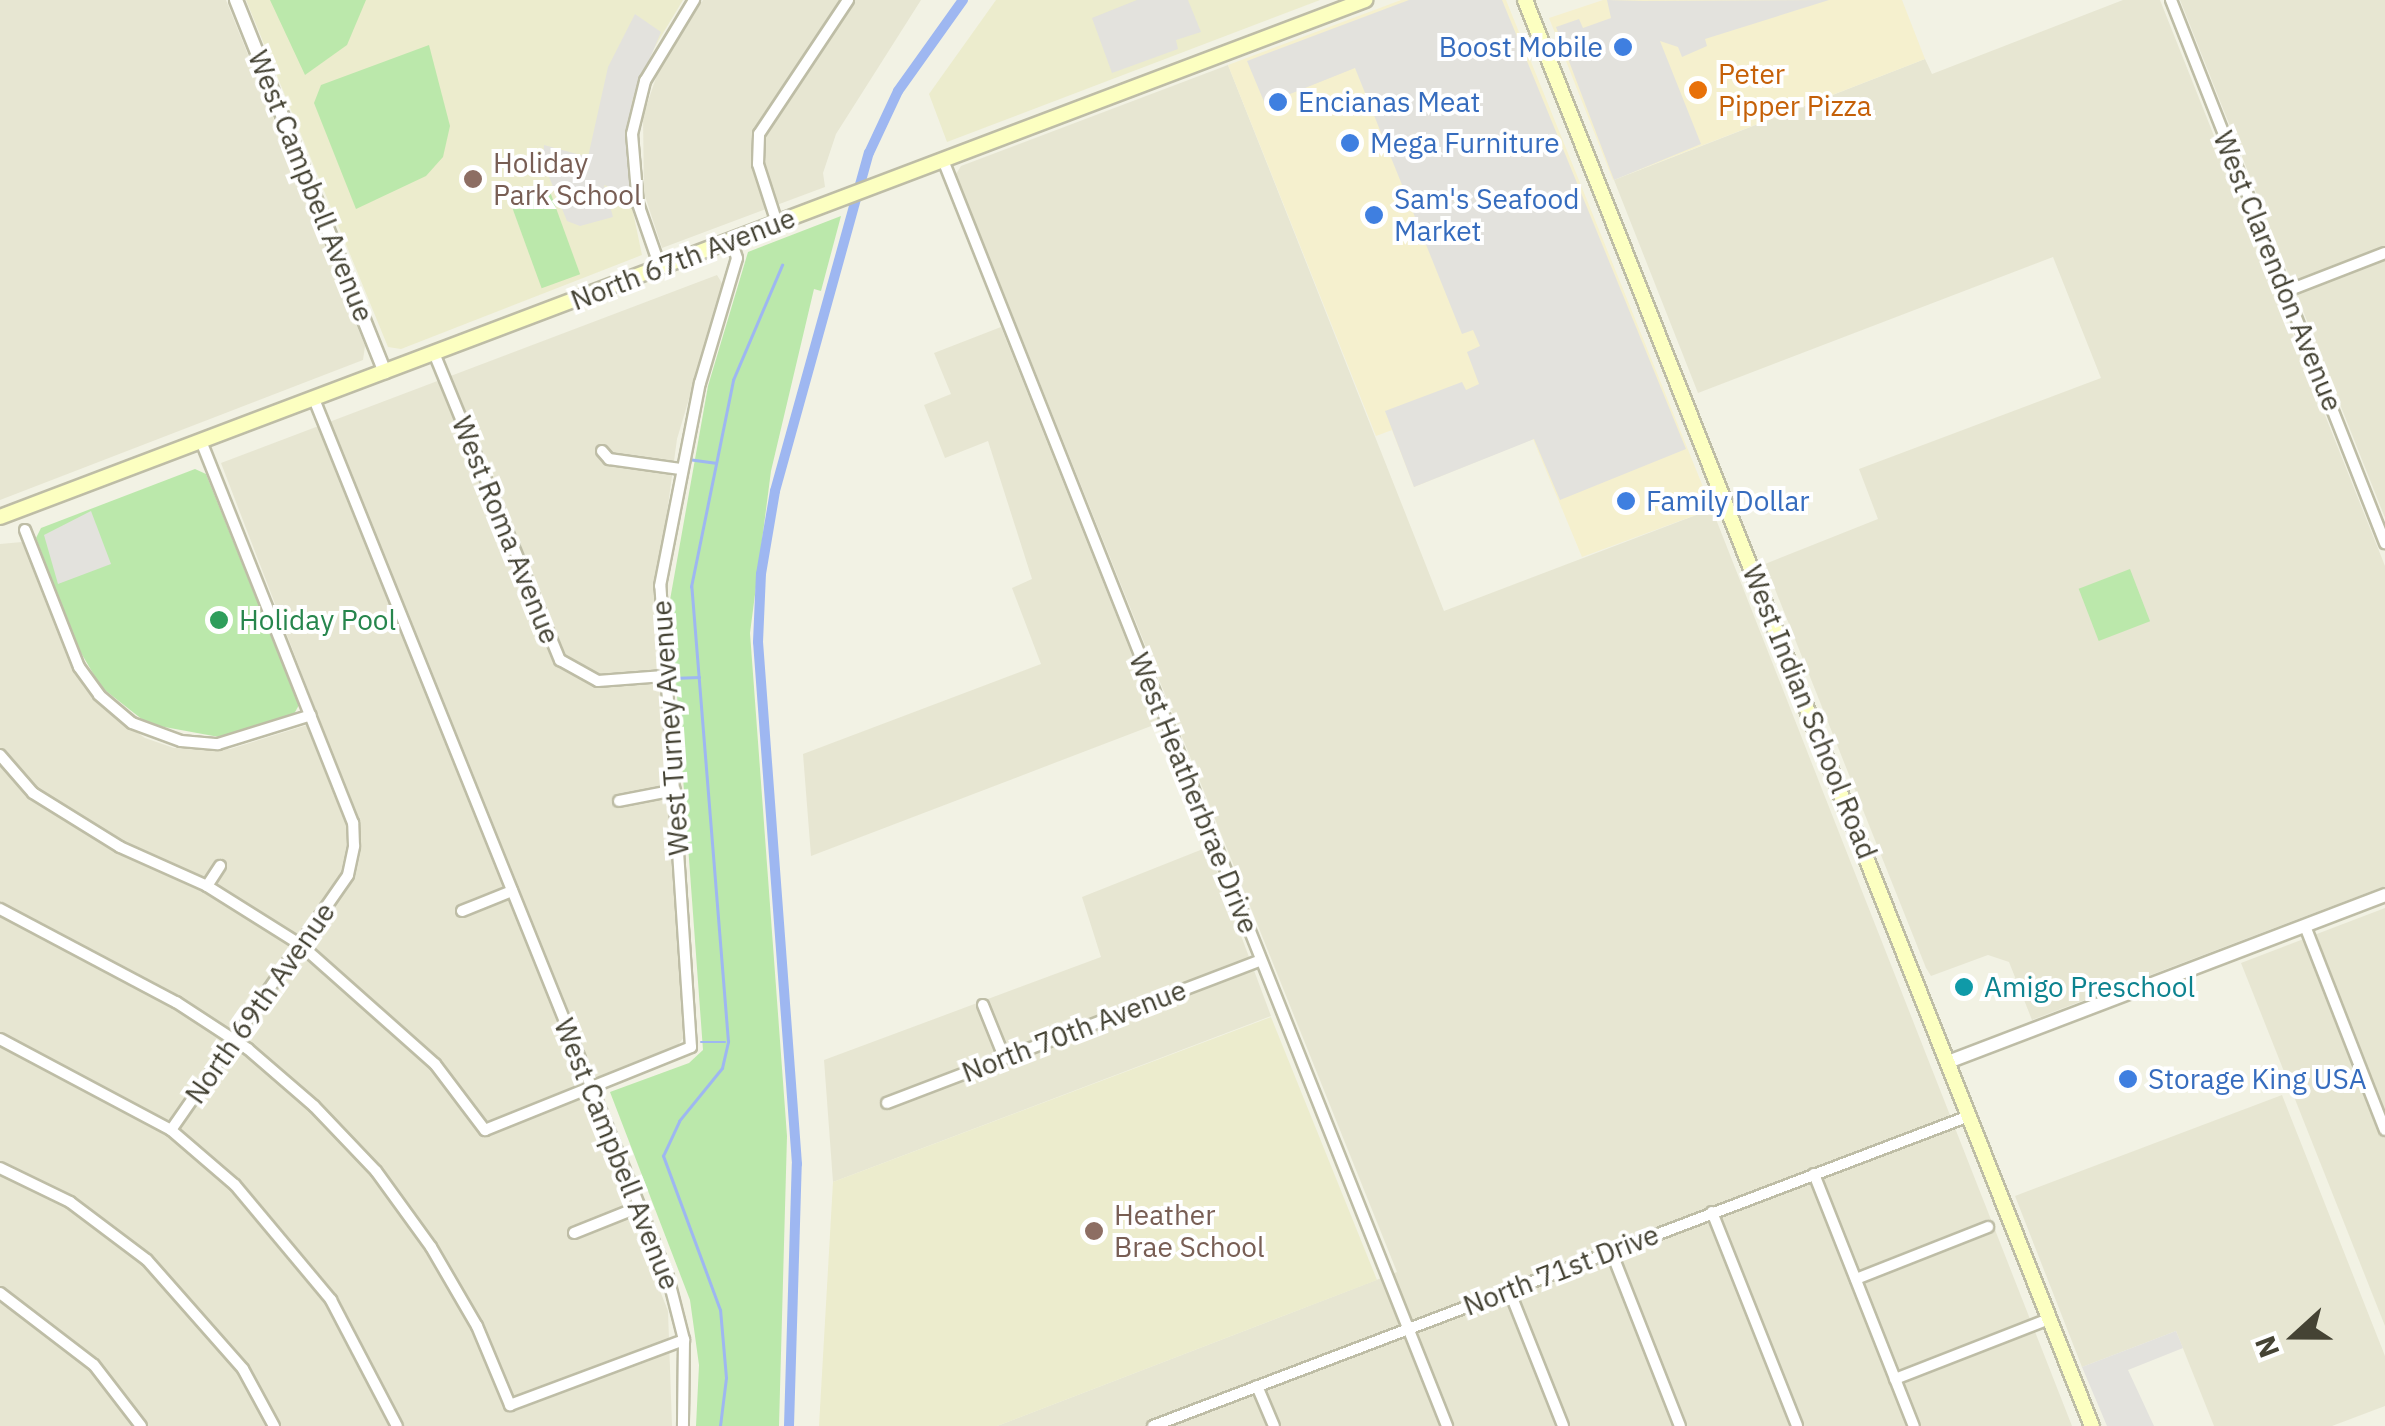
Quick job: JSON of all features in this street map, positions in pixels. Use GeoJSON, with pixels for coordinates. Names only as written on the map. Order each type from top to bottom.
{"type":"FeatureCollection","features":[{"type":"Feature","properties":{"kind":"main road","name":"North 67th Avenue"},"geometry":{"type":"LineString","coordinates":[[0,517],[1365,0]]}},
{"type":"Feature","properties":{"kind":"main road","name":"West Indian School Road"},"geometry":{"type":"LineString","coordinates":[[1525,0],[2092,1426]]}},
{"type":"Feature","properties":{"kind":"street","name":"West Campbell Avenue"},"geometry":{"type":"LineString","coordinates":[[236,0],[385,372]]}},
{"type":"Feature","properties":{"kind":"street"},"geometry":{"type":"LineString","coordinates":[[660,267],[638,204],[632,134],[645,81],[694,0]]}},
{"type":"Feature","properties":{"kind":"street"},"geometry":{"type":"LineString","coordinates":[[777,223],[758,164],[760,134],[848,0]]}},
{"type":"Feature","properties":{"kind":"street","name":"West Clarendon Avenue"},"geometry":{"type":"LineString","coordinates":[[2170,0],[2385,543]]}},
{"type":"Feature","properties":{"kind":"street","name":"West Heatherbrae Drive"},"geometry":{"type":"LineString","coordinates":[[942,160],[1447,1426]]}},
{"type":"Feature","properties":{"kind":"street","name":"West Turney Avenue"},"geometry":{"type":"LineString","coordinates":[[591,1087],[691,1047],[660,586],[680,469],[737,258],[731,240]]}},
{"type":"Feature","properties":{"kind":"street"},"geometry":{"type":"LineString","coordinates":[[2287,291],[2385,253]]}},
{"type":"Feature","properties":{"kind":"street","name":"West Roma Avenue"},"geometry":{"type":"LineString","coordinates":[[434,353],[560,660],[598,681],[664,676]]}},
{"type":"Feature","properties":{"kind":"street","name":"West Campbell Avenue"},"geometry":{"type":"LineString","coordinates":[[314,398],[639,1207],[684,1340],[683,1426]]}},
{"type":"Feature","properties":{"kind":"street"},"geometry":{"type":"LineString","coordinates":[[25,530],[74,656],[108,704],[171,739],[236,742],[311,715],[201,442]]}},
{"type":"Feature","properties":{"kind":"street"},"geometry":{"type":"LineString","coordinates":[[602,451],[609,459],[680,469]]}},
{"type":"Feature","properties":{"kind":"street","name":"North 69th Avenue"},"geometry":{"type":"LineString","coordinates":[[171,1130],[348,875],[354,823],[311,715]]}},
{"type":"Feature","properties":{"kind":"street"},"geometry":{"type":"LineString","coordinates":[[0,755],[33,794],[120,847],[206,886],[301,945],[435,1064],[485,1130],[591,1087]]}},
{"type":"Feature","properties":{"kind":"street"},"geometry":{"type":"LineString","coordinates":[[620,800],[676,790]]}},
{"type":"Feature","properties":{"kind":"street"},"geometry":{"type":"LineString","coordinates":[[206,886],[220,866]]}},
{"type":"Feature","properties":{"kind":"street"},"geometry":{"type":"LineString","coordinates":[[462,911],[512,891]]}},
{"type":"Feature","properties":{"kind":"street"},"geometry":{"type":"LineString","coordinates":[[1948,1062],[2385,895]]}},
{"type":"Feature","properties":{"kind":"street"},"geometry":{"type":"LineString","coordinates":[[0,909],[235,1040],[314,1106],[395,1195],[466,1304],[510,1405],[684,1340]]}},
{"type":"Feature","properties":{"kind":"street"},"geometry":{"type":"LineString","coordinates":[[2305,926],[2385,1130]]}},
{"type":"Feature","properties":{"kind":"street","name":"North 70th Avenue"},"geometry":{"type":"LineString","coordinates":[[887,1103],[1261,960]]}},
{"type":"Feature","properties":{"kind":"street"},"geometry":{"type":"LineString","coordinates":[[983,1005],[1004,1058]]}},
{"type":"Feature","properties":{"kind":"street"},"geometry":{"type":"LineString","coordinates":[[0,1039],[171,1130],[234,1184],[298,1255],[370,1364],[397,1426]]}},
{"type":"Feature","properties":{"kind":"street","name":"North 71st Drive"},"geometry":{"type":"LineString","coordinates":[[1156,1426],[1969,1116]]}},
{"type":"Feature","properties":{"kind":"street"},"geometry":{"type":"LineString","coordinates":[[0,1168],[70,1202],[148,1260],[243,1369],[274,1426]]}},
{"type":"Feature","properties":{"kind":"street"},"geometry":{"type":"LineString","coordinates":[[1814,1174],[1914,1426]]}},
{"type":"Feature","properties":{"kind":"street"},"geometry":{"type":"LineString","coordinates":[[574,1233],[639,1207]]}},
{"type":"Feature","properties":{"kind":"street"},"geometry":{"type":"LineString","coordinates":[[1712,1212],[1797,1426]]}},
{"type":"Feature","properties":{"kind":"street"},"geometry":{"type":"LineString","coordinates":[[1856,1278],[1988,1227]]}},
{"type":"Feature","properties":{"kind":"street"},"geometry":{"type":"LineString","coordinates":[[1611,1251],[1680,1426]]}},
{"type":"Feature","properties":{"kind":"street"},"geometry":{"type":"LineString","coordinates":[[1509,1290],[1563,1426]]}},
{"type":"Feature","properties":{"kind":"street"},"geometry":{"type":"LineString","coordinates":[[0,1294],[94,1365],[141,1426]]}},
{"type":"Feature","properties":{"kind":"street"},"geometry":{"type":"LineString","coordinates":[[1895,1379],[2049,1320]]}},
{"type":"Feature","properties":{"kind":"street"},"geometry":{"type":"LineString","coordinates":[[1257,1386],[1274,1426]]}},
{"type":"Feature","properties":{"kind":"shaded area"},"geometry":{"type":"Polygon","coordinates":[[[0,0],[226,0],[365,346],[363,360],[0,500],[0,0]]]}},
{"type":"Feature","properties":{"kind":"shaded area","name":"Holiday Park School"},"geometry":{"type":"Polygon","coordinates":[[[246,0],[683,0],[642,68],[627,130],[629,193],[642,255],[401,349],[388,347],[246,0]]]}},
{"type":"Feature","properties":{"kind":"shaded area"},"geometry":{"type":"Polygon","coordinates":[[[703,0],[921,0],[836,134],[823,173],[825,187],[662,248],[644,193],[643,116],[660,66],[703,0]]]}},
{"type":"Feature","properties":{"kind":"shaded area"},"geometry":{"type":"Polygon","coordinates":[[[996,0],[1320,0],[947,142],[929,94],[996,0]]]}},
{"type":"Feature","properties":{"kind":"shaded area"},"geometry":{"type":"Polygon","coordinates":[[[1137,0],[1188,0],[1201,32],[1176,40],[1178,49],[1112,73],[1092,18],[1137,0]]]}},
{"type":"Feature","properties":{"kind":"shaded area"},"geometry":{"type":"Polygon","coordinates":[[[1401,0],[1506,0],[1712,509],[1582,557],[1533,439],[1414,487],[1392,430],[1376,436],[1228,65],[1401,0]]]}},
{"type":"Feature","properties":{"kind":"shaded area"},"geometry":{"type":"Polygon","coordinates":[[[1409,0],[1502,0],[1686,449],[1560,500],[1534,439],[1414,487],[1385,411],[1462,382],[1466,390],[1479,384],[1467,352],[1480,346],[1473,330],[1462,334],[1355,68],[1265,104],[1247,61],[1409,0]]]}},
{"type":"Feature","properties":{"kind":"shaded area"},"geometry":{"type":"Polygon","coordinates":[[[1603,0],[1902,0],[1925,59],[1613,180],[1549,18],[1603,0]]]}},
{"type":"Feature","properties":{"kind":"shaded area"},"geometry":{"type":"Polygon","coordinates":[[[1607,0],[1829,0],[1705,39],[1707,46],[1682,57],[1678,47],[1660,41],[1701,144],[1614,180],[1556,27],[1579,19],[1583,28],[1611,18],[1607,0]]]}},
{"type":"Feature","properties":{"kind":"shaded area"},"geometry":{"type":"Polygon","coordinates":[[[2123,0],[2160,0],[2385,566],[2385,886],[2032,1020],[2009,962],[1988,955],[1931,976],[1926,968],[1765,564],[1878,519],[1859,469],[2101,378],[2053,257],[1698,393],[1614,180],[1925,59],[1932,74],[2123,0]]]}},
{"type":"Feature","properties":{"kind":"shaded area"},"geometry":{"type":"Polygon","coordinates":[[[2180,0],[2385,0],[2385,518],[2180,0]]]}},
{"type":"Feature","properties":{"kind":"shaded area"},"geometry":{"type":"Polygon","coordinates":[[[635,14],[661,32],[632,101],[629,193],[604,185],[613,217],[580,226],[567,221],[543,162],[544,145],[588,157],[608,67],[635,14]]]}},
{"type":"Feature","properties":{"kind":"shaded area"},"geometry":{"type":"Polygon","coordinates":[[[1228,65],[1444,611],[1712,509],[2072,1426],[997,1426],[1397,1272],[956,174],[961,166],[1228,65]]]}},
{"type":"Feature","properties":{"kind":"shaded area"},"geometry":{"type":"Polygon","coordinates":[[[717,275],[723,285],[677,439],[654,609],[684,1037],[678,1045],[579,1086],[668,1311],[672,1426],[0,1426],[0,544],[22,542],[83,686],[99,705],[145,738],[174,748],[230,749],[320,721],[221,463],[717,275]]]}},
{"type":"Feature","properties":{"kind":"shaded area"},"geometry":{"type":"Polygon","coordinates":[[[1001,327],[1159,723],[811,856],[803,754],[1041,664],[1012,588],[1032,579],[988,441],[945,458],[924,405],[951,394],[934,353],[1001,327]]]}},
{"type":"Feature","properties":{"kind":"shaded area"},"geometry":{"type":"Polygon","coordinates":[[[91,511],[111,564],[58,584],[44,535],[91,511]]]}},
{"type":"Feature","properties":{"kind":"shaded area"},"geometry":{"type":"Polygon","coordinates":[[[1208,847],[1271,1016],[833,1182],[824,1060],[1101,957],[1082,897],[1208,847]]]}},
{"type":"Feature","properties":{"kind":"shaded area"},"geometry":{"type":"Polygon","coordinates":[[[2385,908],[2385,1326],[2241,963],[2385,908]]]}},
{"type":"Feature","properties":{"kind":"shaded area","name":"Heather Brae School"},"geometry":{"type":"Polygon","coordinates":[[[1271,1017],[1377,1280],[997,1426],[819,1426],[833,1182],[1271,1017]]]}},
{"type":"Feature","properties":{"kind":"shaded area"},"geometry":{"type":"Polygon","coordinates":[[[2282,1095],[2385,1356],[2385,1406],[2332,1426],[2214,1426],[2176,1331],[2082,1367],[2015,1196],[2282,1095]]]}},
{"type":"Feature","properties":{"kind":"shaded area"},"geometry":{"type":"Polygon","coordinates":[[[2176,1331],[2183,1348],[2128,1370],[2154,1426],[2107,1426],[2082,1367],[2176,1331]]]}},
{"type":"Feature","properties":{"kind":"green space"},"geometry":{"type":"Polygon","coordinates":[[[270,0],[366,0],[347,45],[305,75],[270,0]]]}},
{"type":"Feature","properties":{"kind":"green space"},"geometry":{"type":"Polygon","coordinates":[[[429,45],[450,126],[443,157],[426,176],[356,209],[314,103],[321,85],[429,45]]]}},
{"type":"Feature","properties":{"kind":"green space"},"geometry":{"type":"Polygon","coordinates":[[[548,186],[580,274],[542,288],[509,200],[548,186]]]}},
{"type":"Feature","properties":{"kind":"green space"},"geometry":{"type":"Polygon","coordinates":[[[841,216],[821,291],[814,289],[771,471],[750,633],[787,1136],[779,1426],[696,1426],[699,1365],[690,1300],[610,1092],[689,1063],[703,1050],[670,600],[708,386],[748,252],[841,216]]]}},
{"type":"Feature","properties":{"kind":"green space"},"geometry":{"type":"Polygon","coordinates":[[[195,469],[206,474],[299,705],[294,714],[219,737],[148,724],[101,687],[77,646],[36,538],[41,528],[195,469]]]}},
{"type":"Feature","properties":{"kind":"green space"},"geometry":{"type":"Polygon","coordinates":[[[2130,569],[2150,621],[2099,641],[2079,589],[2130,569]]]}},
{"type":"Feature","properties":{"kind":"waterway"},"geometry":{"type":"LineString","coordinates":[[789,1426],[797,1164],[758,642],[761,574],[775,491],[869,153],[898,91],[963,0]]}},
{"type":"Feature","properties":{"kind":"waterway"},"geometry":{"type":"LineString","coordinates":[[720,1426],[726,1378],[720,1310],[663,1156],[679,1121],[722,1068],[728,1042],[691,587],[733,380],[782,265]]}},
{"type":"Feature","properties":{"kind":"waterway"},"geometry":{"type":"LineString","coordinates":[[688,459],[715,463]]}},
{"type":"Feature","properties":{"kind":"waterway"},"geometry":{"type":"LineString","coordinates":[[672,678],[699,677]]}},
{"type":"Feature","properties":{"kind":"waterway"},"geometry":{"type":"LineString","coordinates":[[701,1042],[725,1042]]}},
{"type":"Feature","properties":{"kind":"place","name":"Boost Mobile"},"geometry":{"type":"Point","coordinates":[1623,47]}},
{"type":"Feature","properties":{"kind":"place","name":"Peter Pipper Pizza"},"geometry":{"type":"Point","coordinates":[1698,90]}},
{"type":"Feature","properties":{"kind":"place","name":"Encianas Meat"},"geometry":{"type":"Point","coordinates":[1278,102]}},
{"type":"Feature","properties":{"kind":"place","name":"Mega Furniture"},"geometry":{"type":"Point","coordinates":[1350,143]}},
{"type":"Feature","properties":{"kind":"place","name":"Holiday Park School"},"geometry":{"type":"Point","coordinates":[473,179]}},
{"type":"Feature","properties":{"kind":"place","name":"Sam's Seafood Market"},"geometry":{"type":"Point","coordinates":[1374,215]}},
{"type":"Feature","properties":{"kind":"place","name":"Family Dollar"},"geometry":{"type":"Point","coordinates":[1626,501]}},
{"type":"Feature","properties":{"kind":"place","name":"Holiday Pool"},"geometry":{"type":"Point","coordinates":[219,620]}},
{"type":"Feature","properties":{"kind":"place","name":"Amigo Preschool"},"geometry":{"type":"Point","coordinates":[1964,987]}},
{"type":"Feature","properties":{"kind":"place","name":"Storage King USA"},"geometry":{"type":"Point","coordinates":[2128,1079]}},
{"type":"Feature","properties":{"kind":"place","name":"Heather Brae School"},"geometry":{"type":"Point","coordinates":[1094,1231]}}]}
